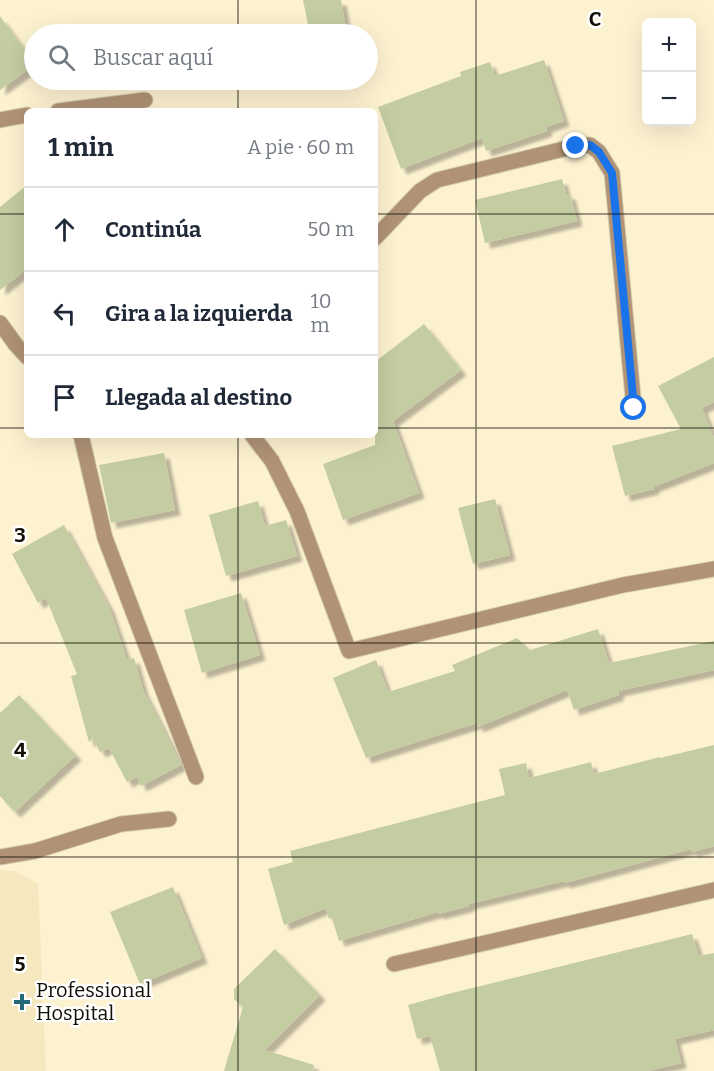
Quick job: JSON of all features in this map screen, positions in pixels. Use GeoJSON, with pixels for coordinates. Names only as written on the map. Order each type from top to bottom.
{"type":"FeatureCollection","features":[{"type":"Feature","properties":{"kind":"street"},"geometry":{"type":"LineString","coordinates":[[82,108],[145,100]]}},
{"type":"Feature","properties":{"kind":"street"},"geometry":{"type":"LineString","coordinates":[[0,120],[24,116]]}},
{"type":"Feature","properties":{"kind":"street"},"geometry":{"type":"LineString","coordinates":[[378,235],[420,191],[437,180],[576,146],[590,145],[599,152],[612,173],[634,408]]}},
{"type":"Feature","properties":{"kind":"street"},"geometry":{"type":"LineString","coordinates":[[0,323],[24,354]]}},
{"type":"Feature","properties":{"kind":"street"},"geometry":{"type":"LineString","coordinates":[[82,438],[105,538],[196,777]]}},
{"type":"Feature","properties":{"kind":"street"},"geometry":{"type":"LineString","coordinates":[[254,438],[272,461],[297,511],[349,651],[623,585],[714,569]]}},
{"type":"Feature","properties":{"kind":"street"},"geometry":{"type":"LineString","coordinates":[[0,857],[35,851],[121,824],[169,819]]}},
{"type":"Feature","properties":{"kind":"street"},"geometry":{"type":"LineString","coordinates":[[394,964],[714,890]]}},
{"type":"Feature","properties":{"kind":"shaded area","name":"Professional Hospital"},"geometry":{"type":"Polygon","coordinates":[[[0,870],[15,871],[38,884],[46,1071],[0,1071],[0,870]]]}},
{"type":"Feature","properties":{"kind":"building"},"geometry":{"type":"Polygon","coordinates":[[[303,0],[341,0],[345,24],[308,24],[303,0]]]}},
{"type":"Feature","properties":{"kind":"building"},"geometry":{"type":"Polygon","coordinates":[[[0,16],[24,49],[24,72],[0,90],[0,16]]]}},
{"type":"Feature","properties":{"kind":"building"},"geometry":{"type":"Polygon","coordinates":[[[544,60],[564,121],[546,127],[547,131],[486,151],[482,138],[401,169],[378,107],[461,76],[460,72],[490,62],[495,76],[544,60]]]}},
{"type":"Feature","properties":{"kind":"building"},"geometry":{"type":"Polygon","coordinates":[[[562,179],[566,194],[570,194],[577,221],[485,243],[475,200],[562,179]]]}},
{"type":"Feature","properties":{"kind":"building"},"geometry":{"type":"Polygon","coordinates":[[[24,187],[24,271],[0,290],[0,207],[24,187]]]}},
{"type":"Feature","properties":{"kind":"building"},"geometry":{"type":"Polygon","coordinates":[[[424,324],[461,370],[393,421],[419,493],[343,520],[323,464],[375,445],[375,438],[378,438],[378,360],[424,324]]]}},
{"type":"Feature","properties":{"kind":"building"},"geometry":{"type":"Polygon","coordinates":[[[714,357],[714,402],[702,408],[714,438],[714,463],[653,487],[654,489],[625,496],[612,446],[681,429],[658,386],[714,357]]]}},
{"type":"Feature","properties":{"kind":"building"},"geometry":{"type":"Polygon","coordinates":[[[164,453],[175,510],[111,523],[99,465],[164,453]]]}},
{"type":"Feature","properties":{"kind":"building"},"geometry":{"type":"Polygon","coordinates":[[[495,499],[510,555],[473,564],[458,508],[495,499]]]}},
{"type":"Feature","properties":{"kind":"building"},"geometry":{"type":"Polygon","coordinates":[[[258,501],[265,526],[286,520],[297,556],[226,576],[209,515],[258,501]]]}},
{"type":"Feature","properties":{"kind":"building"},"geometry":{"type":"Polygon","coordinates":[[[64,525],[109,607],[127,660],[134,658],[143,690],[181,765],[141,786],[137,777],[127,782],[109,748],[100,752],[93,738],[89,742],[71,676],[77,674],[46,598],[38,603],[12,554],[64,525]]]}},
{"type":"Feature","properties":{"kind":"building"},"geometry":{"type":"Polygon","coordinates":[[[241,593],[260,655],[202,673],[184,610],[241,593]]]}},
{"type":"Feature","properties":{"kind":"building"},"geometry":{"type":"Polygon","coordinates":[[[598,629],[609,663],[714,641],[714,670],[618,691],[619,695],[574,710],[567,690],[478,727],[477,723],[366,758],[333,678],[376,660],[388,692],[455,671],[452,665],[517,638],[530,650],[598,629]]]}},
{"type":"Feature","properties":{"kind":"building"},"geometry":{"type":"Polygon","coordinates":[[[19,695],[76,755],[15,812],[0,796],[0,713],[19,695]]]}},
{"type":"Feature","properties":{"kind":"building"},"geometry":{"type":"Polygon","coordinates":[[[714,745],[714,846],[692,852],[691,849],[565,883],[564,881],[469,904],[469,906],[438,914],[438,912],[339,941],[332,918],[329,919],[326,908],[284,925],[268,869],[293,862],[290,851],[505,795],[499,769],[526,763],[529,778],[591,762],[594,774],[714,745]]]}},
{"type":"Feature","properties":{"kind":"building"},"geometry":{"type":"Polygon","coordinates":[[[173,887],[202,958],[140,984],[110,912],[173,887]]]}},
{"type":"Feature","properties":{"kind":"building"},"geometry":{"type":"Polygon","coordinates":[[[692,934],[699,956],[714,953],[714,1030],[675,1039],[681,1063],[647,1071],[440,1071],[430,1036],[417,1039],[408,1005],[692,934]]]}},
{"type":"Feature","properties":{"kind":"building"},"geometry":{"type":"Polygon","coordinates":[[[275,949],[320,995],[265,1050],[314,1065],[313,1071],[224,1071],[243,1007],[234,999],[234,989],[275,949]]]}},
{"type":"Feature","properties":{"kind":"place","name":"Professional Hospital"},"geometry":{"type":"Point","coordinates":[22,1002]}},
{"type":"Feature","properties":{"kind":"route"},"geometry":{"type":"LineString","coordinates":[[576,146],[590,145],[599,152],[612,173],[634,408]]}}]}
